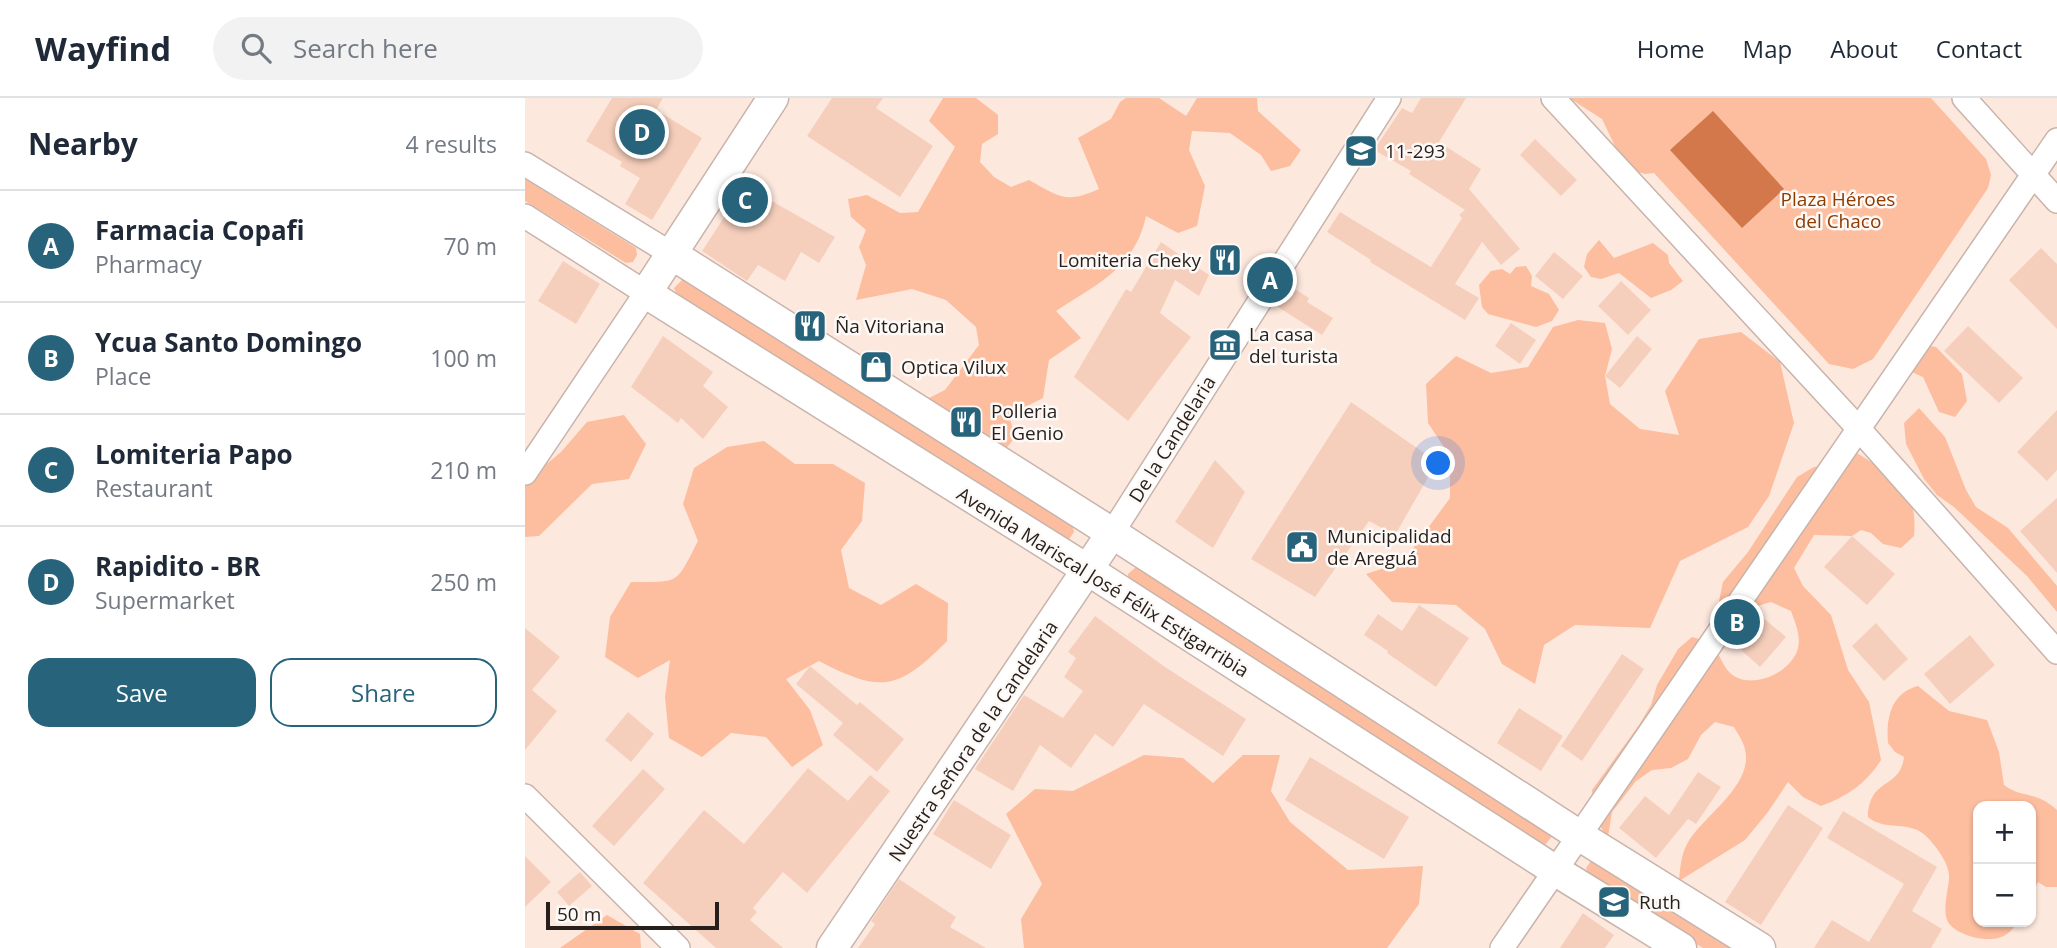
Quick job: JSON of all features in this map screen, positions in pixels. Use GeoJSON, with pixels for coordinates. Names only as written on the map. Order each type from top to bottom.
{"type":"FeatureCollection","features":[{"type":"Feature","properties":{"kind":"main road"},"geometry":{"type":"LineString","coordinates":[[646,293],[773,98]]}},
{"type":"Feature","properties":{"kind":"main road"},"geometry":{"type":"LineString","coordinates":[[670,253],[1112,533],[1580,836],[1761,948]]}},
{"type":"Feature","properties":{"kind":"main road","name":"Avenida Mariscal José Félix Estigarribia"},"geometry":{"type":"LineString","coordinates":[[646,293],[1088,570],[1556,871],[1681,948]]}},
{"type":"Feature","properties":{"kind":"main road","name":"Nuestra Señora de la Candelaria"},"geometry":{"type":"LineString","coordinates":[[832,948],[1112,533]]}},
{"type":"Feature","properties":{"kind":"street","name":"De la Candelaria"},"geometry":{"type":"LineString","coordinates":[[1112,533],[1389,98]]}},
{"type":"Feature","properties":{"kind":"street"},"geometry":{"type":"LineString","coordinates":[[1553,98],[1859,429],[2057,652]]}},
{"type":"Feature","properties":{"kind":"street"},"geometry":{"type":"LineString","coordinates":[[1964,98],[2057,201]]}},
{"type":"Feature","properties":{"kind":"street"},"geometry":{"type":"LineString","coordinates":[[1502,948],[2057,140]]}},
{"type":"Feature","properties":{"kind":"street"},"geometry":{"type":"LineString","coordinates":[[525,164],[670,253]]}},
{"type":"Feature","properties":{"kind":"street","name":"Avenida Mariscal José Félix Estigarribia"},"geometry":{"type":"LineString","coordinates":[[525,216],[646,293]]}},
{"type":"Feature","properties":{"kind":"street"},"geometry":{"type":"LineString","coordinates":[[525,473],[646,293]]}},
{"type":"Feature","properties":{"kind":"street"},"geometry":{"type":"LineString","coordinates":[[525,796],[678,948]]}},
{"type":"Feature","properties":{"kind":"green space"},"geometry":{"type":"Polygon","coordinates":[[[943,98],[976,98],[998,115],[998,134],[982,144],[980,162],[994,177],[1011,187],[1029,180],[1063,197],[1088,194],[1099,189],[1078,138],[1111,119],[1120,102],[1126,98],[1159,98],[1186,116],[1197,98],[1257,98],[1258,111],[1301,150],[1290,166],[1271,171],[1261,155],[1230,133],[1192,131],[1189,150],[1205,186],[1197,226],[1178,233],[1146,216],[1141,234],[1123,262],[1100,283],[1056,311],[1081,338],[1049,360],[1043,398],[1009,415],[1015,438],[1002,453],[927,399],[945,390],[979,345],[976,327],[946,300],[912,289],[856,300],[866,265],[859,247],[866,230],[851,217],[848,199],[867,195],[900,213],[918,212],[955,147],[929,121],[943,98]]]}},
{"type":"Feature","properties":{"kind":"green space","name":"Plaza Héroes del Chaco"},"geometry":{"type":"Polygon","coordinates":[[[1569,98],[1931,98],[1986,159],[1991,175],[1988,188],[1873,359],[1853,369],[1829,364],[1654,173],[1645,174],[1626,169],[1602,119],[1569,98]]]}},
{"type":"Feature","properties":{"kind":"green space"},"geometry":{"type":"Polygon","coordinates":[[[525,179],[636,248],[637,255],[633,262],[626,263],[525,201],[525,179]]]}},
{"type":"Feature","properties":{"kind":"green space"},"geometry":{"type":"Polygon","coordinates":[[[1599,240],[1614,258],[1653,243],[1668,255],[1669,263],[1683,281],[1671,290],[1651,298],[1619,273],[1601,279],[1591,277],[1584,267],[1587,254],[1599,240]]]}},
{"type":"Feature","properties":{"kind":"green space"},"geometry":{"type":"Polygon","coordinates":[[[1526,266],[1532,276],[1531,286],[1549,294],[1559,310],[1552,321],[1536,327],[1488,314],[1482,307],[1479,285],[1491,271],[1502,269],[1510,274],[1516,267],[1526,266]]]}},
{"type":"Feature","properties":{"kind":"green space"},"geometry":{"type":"Polygon","coordinates":[[[683,279],[1072,523],[1074,532],[1069,539],[1064,540],[677,295],[674,288],[683,279]]]}},
{"type":"Feature","properties":{"kind":"green space"},"geometry":{"type":"Polygon","coordinates":[[[1578,320],[1605,323],[1612,349],[1605,376],[1610,404],[1640,429],[1679,435],[1665,391],[1699,339],[1741,332],[1780,362],[1794,423],[1769,496],[1748,527],[1680,561],[1650,628],[1575,625],[1544,645],[1535,684],[1502,664],[1485,629],[1456,605],[1392,602],[1366,574],[1403,562],[1450,498],[1450,456],[1428,423],[1426,384],[1456,356],[1491,373],[1528,367],[1553,327],[1578,320]]]}},
{"type":"Feature","properties":{"kind":"green space"},"geometry":{"type":"Polygon","coordinates":[[[1908,343],[1936,347],[1962,374],[1967,401],[1955,417],[1939,412],[1923,377],[1905,369],[1908,343]]]}},
{"type":"Feature","properties":{"kind":"green space"},"geometry":{"type":"Polygon","coordinates":[[[1919,408],[1945,437],[1966,490],[1976,507],[2008,528],[2057,586],[2057,612],[2027,576],[1954,507],[1937,495],[1924,479],[1906,444],[1904,423],[1919,408]]]}},
{"type":"Feature","properties":{"kind":"green space"},"geometry":{"type":"Polygon","coordinates":[[[624,415],[646,444],[629,479],[592,484],[539,536],[525,537],[525,482],[561,452],[587,422],[624,415]]]}},
{"type":"Feature","properties":{"kind":"green space"},"geometry":{"type":"Polygon","coordinates":[[[764,441],[795,464],[833,464],[865,483],[862,521],[841,550],[849,588],[881,605],[916,584],[948,603],[947,641],[930,658],[901,678],[873,682],[819,661],[786,679],[810,710],[823,745],[792,767],[766,737],[731,733],[702,757],[669,738],[665,697],[670,660],[638,678],[605,657],[610,617],[631,582],[659,582],[675,578],[685,566],[698,541],[683,504],[694,468],[727,447],[764,441]]]}},
{"type":"Feature","properties":{"kind":"green space"},"geometry":{"type":"Polygon","coordinates":[[[1855,452],[1885,472],[1905,492],[1911,502],[1914,536],[1901,548],[1883,544],[1871,533],[1861,530],[1852,536],[1814,535],[1794,568],[1803,586],[1831,615],[1848,670],[1869,702],[1881,760],[1855,788],[1821,806],[1803,797],[1788,782],[1745,840],[1679,881],[1682,857],[1687,844],[1736,786],[1743,773],[1746,760],[1744,746],[1734,727],[1715,722],[1701,735],[1688,759],[1671,768],[1652,770],[1636,781],[1612,812],[1608,837],[1596,821],[1592,790],[1639,725],[1651,705],[1657,685],[1678,649],[1692,637],[1714,643],[1727,670],[1743,680],[1772,676],[1794,657],[1799,638],[1791,611],[1771,602],[1734,613],[1719,601],[1723,582],[1748,552],[1797,477],[1814,467],[1836,464],[1855,452]]]}},
{"type":"Feature","properties":{"kind":"green space"},"geometry":{"type":"Polygon","coordinates":[[[1137,566],[1551,832],[1552,836],[1542,846],[1128,579],[1128,574],[1137,566]]]}},
{"type":"Feature","properties":{"kind":"green space"},"geometry":{"type":"Polygon","coordinates":[[[1918,686],[1949,711],[1987,720],[1999,752],[2004,785],[2036,797],[2057,810],[2057,887],[2046,887],[2038,882],[2036,886],[2036,801],[1973,801],[1973,927],[2014,927],[2001,937],[1978,938],[1952,927],[1945,912],[1949,874],[1935,846],[1913,828],[1882,824],[1868,817],[1873,795],[1897,775],[1901,767],[1904,757],[1895,752],[1888,743],[1888,725],[1896,701],[1909,689],[1918,686]]]}},
{"type":"Feature","properties":{"kind":"green space"},"geometry":{"type":"Polygon","coordinates":[[[1144,755],[1183,758],[1213,783],[1243,755],[1280,755],[1271,791],[1290,822],[1348,870],[1423,866],[1419,904],[1387,948],[1024,948],[1021,919],[1042,884],[1006,814],[1035,789],[1073,791],[1144,755]]]}},
{"type":"Feature","properties":{"kind":"green space"},"geometry":{"type":"Polygon","coordinates":[[[1595,860],[1743,948],[1703,948],[1589,878],[1586,868],[1595,860]]]}},
{"type":"Feature","properties":{"kind":"green space"},"geometry":{"type":"Polygon","coordinates":[[[607,915],[640,934],[641,948],[560,948],[607,915]]]}},
{"type":"Feature","properties":{"kind":"shaded area"},"geometry":{"type":"Polygon","coordinates":[[[1713,111],[1784,189],[1742,228],[1670,150],[1713,111]]]}},
{"type":"Feature","properties":{"kind":"building"},"geometry":{"type":"Polygon","coordinates":[[[612,98],[663,98],[656,110],[702,138],[652,220],[625,204],[640,178],[620,166],[622,162],[586,141],[612,98]]]}},
{"type":"Feature","properties":{"kind":"building"},"geometry":{"type":"Polygon","coordinates":[[[832,98],[883,98],[876,108],[933,146],[900,197],[807,136],[832,98]]]}},
{"type":"Feature","properties":{"kind":"building"},"geometry":{"type":"Polygon","coordinates":[[[1421,98],[1466,98],[1439,142],[1481,169],[1469,189],[1520,249],[1501,265],[1482,242],[1455,284],[1479,298],[1465,320],[1370,262],[1371,260],[1327,232],[1340,212],[1431,267],[1462,218],[1459,215],[1465,210],[1409,174],[1411,171],[1374,150],[1402,108],[1412,113],[1421,98]]]}},
{"type":"Feature","properties":{"kind":"building"},"geometry":{"type":"Polygon","coordinates":[[[1535,139],[1577,180],[1561,196],[1520,155],[1535,139]]]}},
{"type":"Feature","properties":{"kind":"building"},"geometry":{"type":"Polygon","coordinates":[[[756,192],[835,237],[819,263],[801,252],[785,281],[758,265],[747,281],[702,251],[731,207],[741,214],[756,192]]]}},
{"type":"Feature","properties":{"kind":"building"},"geometry":{"type":"Polygon","coordinates":[[[1161,242],[1209,275],[1199,296],[1175,280],[1160,313],[1191,337],[1128,421],[1074,377],[1126,289],[1131,292],[1161,242]]]}},
{"type":"Feature","properties":{"kind":"building"},"geometry":{"type":"Polygon","coordinates":[[[2041,248],[2057,264],[2057,329],[2009,280],[2041,248]]]}},
{"type":"Feature","properties":{"kind":"building"},"geometry":{"type":"Polygon","coordinates":[[[1554,252],[1583,276],[1563,299],[1535,276],[1554,252]]]}},
{"type":"Feature","properties":{"kind":"building"},"geometry":{"type":"Polygon","coordinates":[[[563,261],[600,284],[576,324],[538,301],[563,261]]]}},
{"type":"Feature","properties":{"kind":"building"},"geometry":{"type":"Polygon","coordinates":[[[1621,281],[1651,310],[1628,335],[1598,306],[1621,281]]]}},
{"type":"Feature","properties":{"kind":"building"},"geometry":{"type":"Polygon","coordinates":[[[1290,286],[1309,298],[1307,302],[1333,318],[1322,335],[1278,307],[1290,286]]]}},
{"type":"Feature","properties":{"kind":"building"},"geometry":{"type":"Polygon","coordinates":[[[1511,323],[1536,340],[1520,364],[1495,346],[1511,323]]]}},
{"type":"Feature","properties":{"kind":"building"},"geometry":{"type":"Polygon","coordinates":[[[1968,326],[2023,378],[1999,403],[1944,351],[1968,326]]]}},
{"type":"Feature","properties":{"kind":"building"},"geometry":{"type":"Polygon","coordinates":[[[663,336],[713,372],[703,386],[728,407],[703,439],[681,418],[678,423],[631,387],[663,336]]]}},
{"type":"Feature","properties":{"kind":"building"},"geometry":{"type":"Polygon","coordinates":[[[1637,336],[1652,349],[1620,388],[1605,376],[1637,336]]]}},
{"type":"Feature","properties":{"kind":"building"},"geometry":{"type":"Polygon","coordinates":[[[1351,402],[1437,462],[1395,535],[1369,521],[1315,597],[1251,559],[1351,402]]]}},
{"type":"Feature","properties":{"kind":"building"},"geometry":{"type":"Polygon","coordinates":[[[2057,410],[2057,470],[2047,481],[2017,452],[2057,410]]]}},
{"type":"Feature","properties":{"kind":"building"},"geometry":{"type":"Polygon","coordinates":[[[1215,460],[1245,492],[1213,548],[1175,522],[1215,460]]]}},
{"type":"Feature","properties":{"kind":"building"},"geometry":{"type":"Polygon","coordinates":[[[2057,498],[2057,573],[2020,531],[2057,498]]]}},
{"type":"Feature","properties":{"kind":"building"},"geometry":{"type":"Polygon","coordinates":[[[1852,536],[1895,574],[1867,605],[1824,567],[1852,536]]]}},
{"type":"Feature","properties":{"kind":"building"},"geometry":{"type":"Polygon","coordinates":[[[1419,605],[1469,638],[1436,687],[1364,635],[1378,614],[1402,631],[1419,605]]]}},
{"type":"Feature","properties":{"kind":"building"},"geometry":{"type":"Polygon","coordinates":[[[1756,612],[1786,637],[1760,667],[1731,641],[1756,612]]]}},
{"type":"Feature","properties":{"kind":"building"},"geometry":{"type":"Polygon","coordinates":[[[1095,616],[1165,667],[1246,719],[1223,756],[1144,704],[1113,747],[1095,734],[1071,768],[1040,745],[1013,791],[975,769],[1024,695],[1063,718],[1083,691],[1064,677],[1076,658],[1068,652],[1095,616]]]}},
{"type":"Feature","properties":{"kind":"building"},"geometry":{"type":"Polygon","coordinates":[[[1876,623],[1908,659],[1884,681],[1852,646],[1876,623]]]}},
{"type":"Feature","properties":{"kind":"building"},"geometry":{"type":"Polygon","coordinates":[[[525,628],[560,657],[532,690],[557,711],[525,750],[525,628]]]}},
{"type":"Feature","properties":{"kind":"building"},"geometry":{"type":"Polygon","coordinates":[[[1970,635],[1995,665],[1950,704],[1924,674],[1970,635]]]}},
{"type":"Feature","properties":{"kind":"building"},"geometry":{"type":"Polygon","coordinates":[[[1622,654],[1644,669],[1582,761],[1561,746],[1622,654]]]}},
{"type":"Feature","properties":{"kind":"building"},"geometry":{"type":"Polygon","coordinates":[[[810,666],[857,705],[860,702],[904,739],[877,772],[833,735],[843,723],[796,684],[810,666]]]}},
{"type":"Feature","properties":{"kind":"building"},"geometry":{"type":"Polygon","coordinates":[[[1519,708],[1563,736],[1541,771],[1497,743],[1519,708]]]}},
{"type":"Feature","properties":{"kind":"building"},"geometry":{"type":"Polygon","coordinates":[[[628,712],[654,734],[631,762],[605,740],[628,712]]]}},
{"type":"Feature","properties":{"kind":"building"},"geometry":{"type":"Polygon","coordinates":[[[1310,757],[1409,817],[1384,859],[1285,800],[1310,757]]]}},
{"type":"Feature","properties":{"kind":"building"},"geometry":{"type":"Polygon","coordinates":[[[808,768],[848,801],[870,775],[890,791],[807,893],[783,872],[753,908],[757,912],[750,920],[783,948],[716,948],[643,883],[704,810],[744,844],[808,768]]]}},
{"type":"Feature","properties":{"kind":"building"},"geometry":{"type":"Polygon","coordinates":[[[643,769],[665,789],[614,846],[592,826],[643,769]]]}},
{"type":"Feature","properties":{"kind":"building"},"geometry":{"type":"Polygon","coordinates":[[[1698,772],[1721,787],[1696,824],[1688,819],[1656,858],[1619,828],[1645,796],[1669,815],[1698,772]]]}},
{"type":"Feature","properties":{"kind":"building"},"geometry":{"type":"Polygon","coordinates":[[[954,800],[1011,835],[991,869],[933,834],[954,800]]]}},
{"type":"Feature","properties":{"kind":"building"},"geometry":{"type":"Polygon","coordinates":[[[1788,805],[1823,828],[1761,925],[1725,902],[1788,805]]]}},
{"type":"Feature","properties":{"kind":"building"},"geometry":{"type":"Polygon","coordinates":[[[1843,811],[1937,867],[1912,911],[1942,929],[1931,948],[1814,948],[1832,920],[1869,942],[1904,884],[1827,838],[1843,811]]]}},
{"type":"Feature","properties":{"kind":"building"},"geometry":{"type":"Polygon","coordinates":[[[525,856],[551,882],[525,907],[525,856]]]}},
{"type":"Feature","properties":{"kind":"building"},"geometry":{"type":"Polygon","coordinates":[[[580,872],[592,886],[569,906],[557,892],[580,872]]]}},
{"type":"Feature","properties":{"kind":"building"},"geometry":{"type":"Polygon","coordinates":[[[899,879],[956,917],[950,927],[986,948],[858,948],[875,924],[871,921],[899,879]]]}},
{"type":"Feature","properties":{"kind":"building"},"geometry":{"type":"Polygon","coordinates":[[[1583,913],[1614,935],[1605,948],[1560,948],[1583,913]]]}},
{"type":"Feature","properties":{"kind":"place","name":"Rapidito - BR"},"geometry":{"type":"Point","coordinates":[642,132]}},
{"type":"Feature","properties":{"kind":"place","name":"11-293"},"geometry":{"type":"Point","coordinates":[1361,151]}},
{"type":"Feature","properties":{"kind":"place","name":"Lomiteria Papo"},"geometry":{"type":"Point","coordinates":[745,200]}},
{"type":"Feature","properties":{"kind":"place","name":"Lomiteria Cheky"},"geometry":{"type":"Point","coordinates":[1225,260]}},
{"type":"Feature","properties":{"kind":"place","name":"Farmacia Copafi"},"geometry":{"type":"Point","coordinates":[1270,280]}},
{"type":"Feature","properties":{"kind":"place","name":"Ña Vitoriana"},"geometry":{"type":"Point","coordinates":[810,326]}},
{"type":"Feature","properties":{"kind":"place","name":"La casa del turista"},"geometry":{"type":"Point","coordinates":[1225,345]}},
{"type":"Feature","properties":{"kind":"place","name":"Optica Vilux"},"geometry":{"type":"Point","coordinates":[876,367]}},
{"type":"Feature","properties":{"kind":"place","name":"Polleria El Genio"},"geometry":{"type":"Point","coordinates":[966,422]}},
{"type":"Feature","properties":{"kind":"place","name":"Municipalidad de Areguá"},"geometry":{"type":"Point","coordinates":[1302,547]}},
{"type":"Feature","properties":{"kind":"place","name":"Ycua Santo Domingo"},"geometry":{"type":"Point","coordinates":[1737,622]}},
{"type":"Feature","properties":{"kind":"place","name":"Ruth"},"geometry":{"type":"Point","coordinates":[1614,902]}}]}
